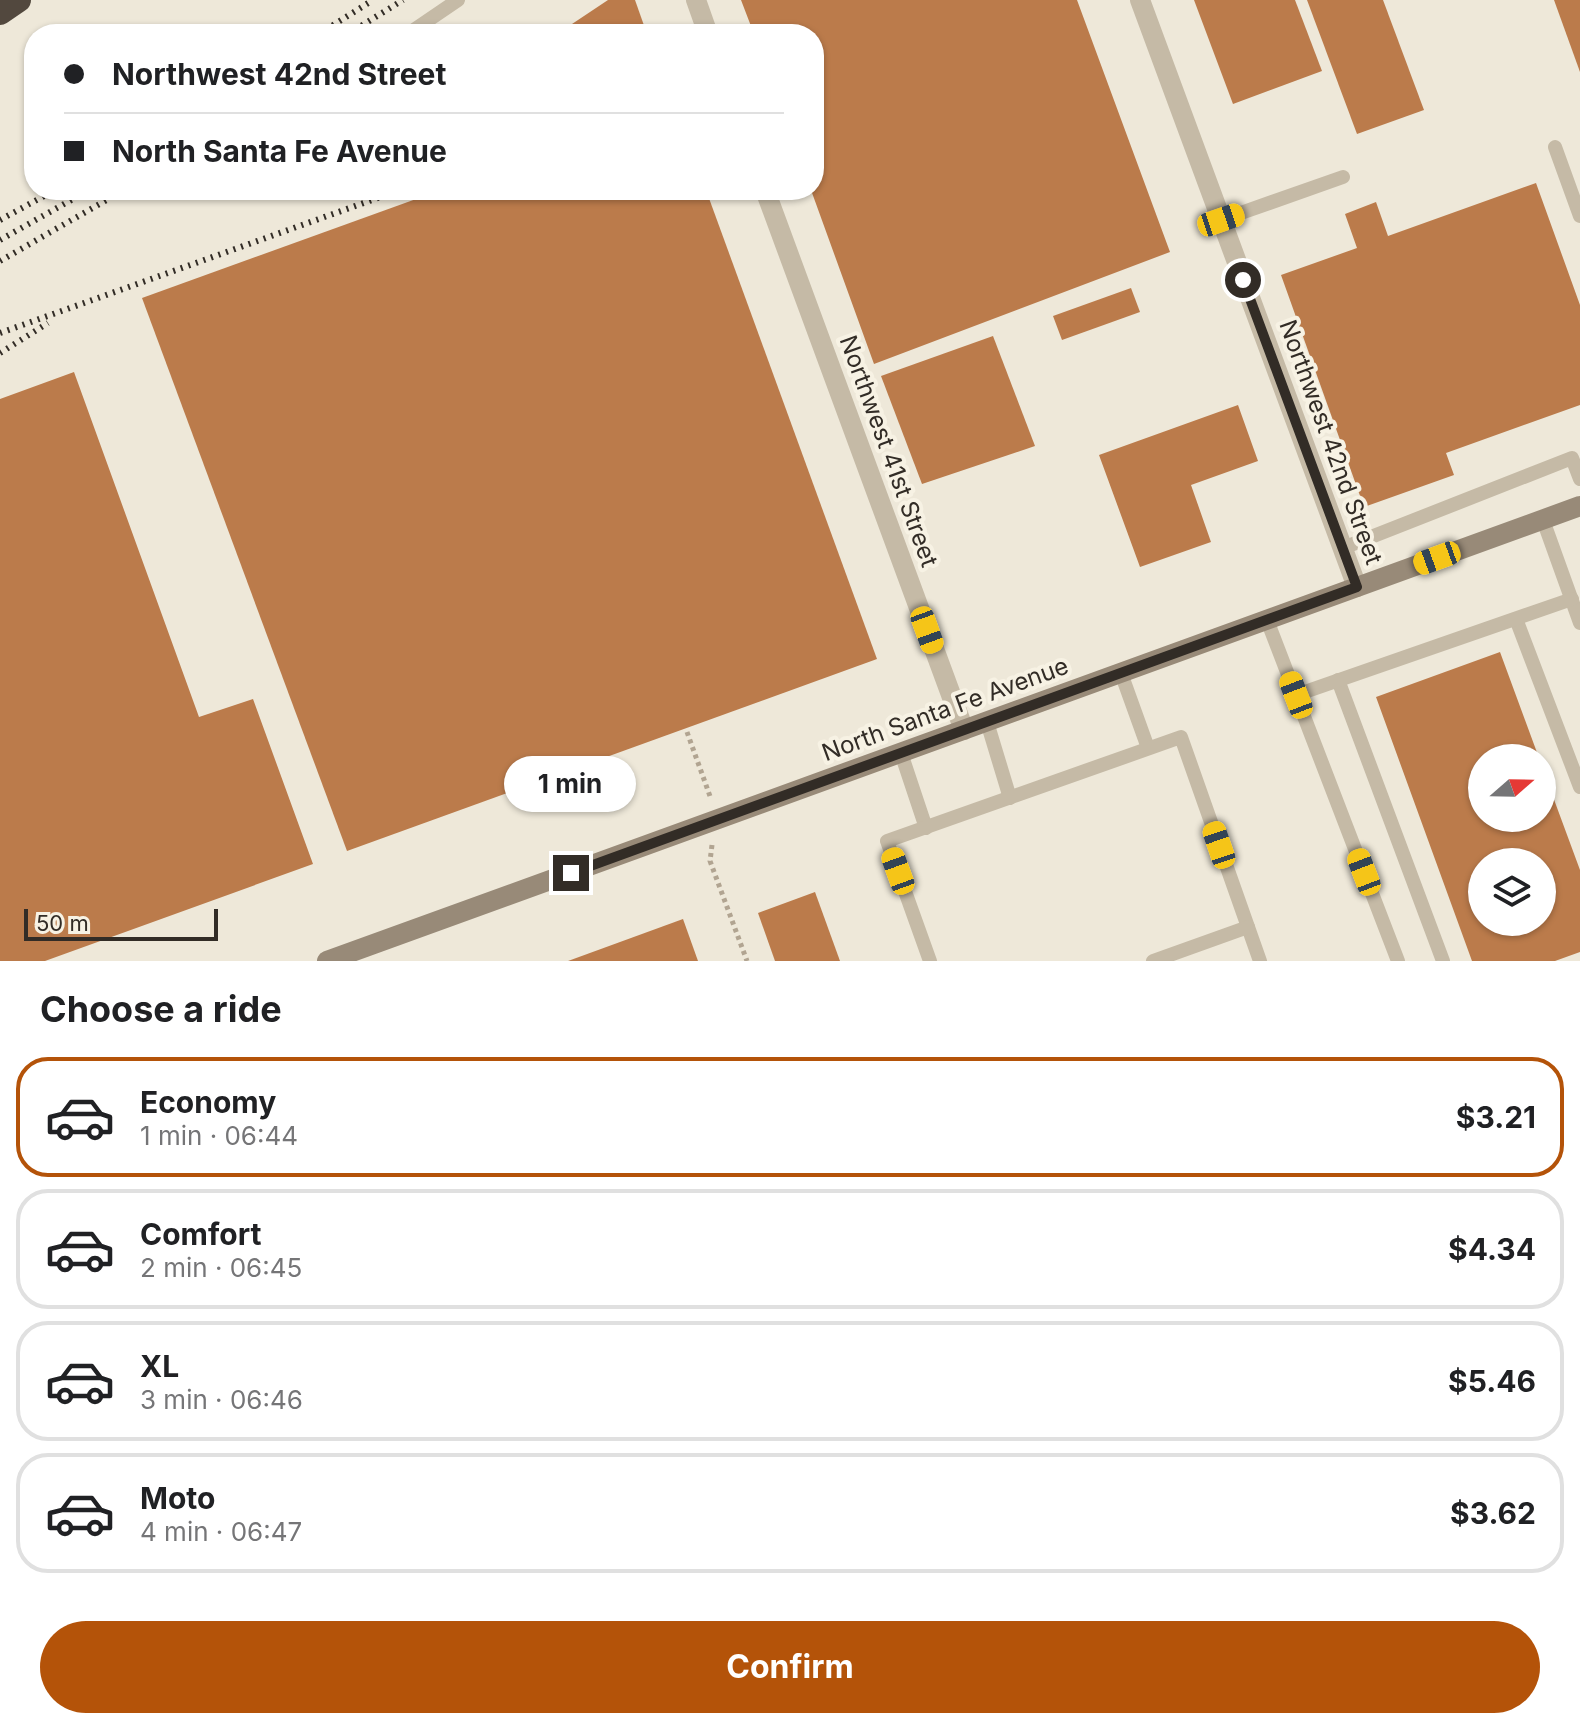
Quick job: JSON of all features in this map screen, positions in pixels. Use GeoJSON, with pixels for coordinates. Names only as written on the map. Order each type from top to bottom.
{"type":"FeatureCollection","features":[{"type":"Feature","properties":{"kind":"highway"},"geometry":{"type":"LineString","coordinates":[[0,11],[17,0]]}},
{"type":"Feature","properties":{"kind":"main road","name":"North Santa Fe Avenue"},"geometry":{"type":"LineString","coordinates":[[327,961],[1580,506]]}},
{"type":"Feature","properties":{"kind":"street"},"geometry":{"type":"LineString","coordinates":[[696,0],[704,24]]}},
{"type":"Feature","properties":{"kind":"street","name":"Northwest 42nd Street"},"geometry":{"type":"LineString","coordinates":[[1140,0],[1357,587]]}},
{"type":"Feature","properties":{"kind":"street","name":"Northwest 41st Street"},"geometry":{"type":"LineString","coordinates":[[769,200],[964,730]]}},
{"type":"Feature","properties":{"kind":"lane"},"geometry":{"type":"LineString","coordinates":[[423,24],[458,0]]}},
{"type":"Feature","properties":{"kind":"lane"},"geometry":{"type":"LineString","coordinates":[[1555,147],[1580,216]]}},
{"type":"Feature","properties":{"kind":"lane"},"geometry":{"type":"LineString","coordinates":[[1221,220],[1343,177]]}},
{"type":"Feature","properties":{"kind":"lane"},"geometry":{"type":"LineString","coordinates":[[1343,548],[1572,458],[1580,479]]}},
{"type":"Feature","properties":{"kind":"lane"},"geometry":{"type":"LineString","coordinates":[[1543,520],[1580,623]]}},
{"type":"Feature","properties":{"kind":"lane"},"geometry":{"type":"LineString","coordinates":[[1296,695],[1572,599]]}},
{"type":"Feature","properties":{"kind":"lane"},"geometry":{"type":"LineString","coordinates":[[1516,619],[1580,787]]}},
{"type":"Feature","properties":{"kind":"lane"},"geometry":{"type":"LineString","coordinates":[[1267,620],[1398,961]]}},
{"type":"Feature","properties":{"kind":"lane"},"geometry":{"type":"LineString","coordinates":[[1121,673],[1148,748]]}},
{"type":"Feature","properties":{"kind":"lane"},"geometry":{"type":"LineString","coordinates":[[1338,680],[1443,961]]}},
{"type":"Feature","properties":{"kind":"lane"},"geometry":{"type":"LineString","coordinates":[[987,722],[1010,798]]}},
{"type":"Feature","properties":{"kind":"lane"},"geometry":{"type":"LineString","coordinates":[[930,961],[887,841],[1181,737],[1260,961]]}},
{"type":"Feature","properties":{"kind":"lane"},"geometry":{"type":"LineString","coordinates":[[901,753],[926,828]]}},
{"type":"Feature","properties":{"kind":"lane"},"geometry":{"type":"LineString","coordinates":[[1153,961],[1248,927]]}},
{"type":"Feature","properties":{"kind":"building"},"geometry":{"type":"Polygon","coordinates":[[[608,0],[635,0],[643,24],[572,24],[608,0]]]}},
{"type":"Feature","properties":{"kind":"building"},"geometry":{"type":"Polygon","coordinates":[[[741,0],[1077,0],[1170,252],[874,364],[815,200],[824,200],[824,24],[750,24],[741,0]]]}},
{"type":"Feature","properties":{"kind":"building"},"geometry":{"type":"Polygon","coordinates":[[[1194,0],[1295,0],[1322,71],[1233,104],[1194,0]]]}},
{"type":"Feature","properties":{"kind":"building"},"geometry":{"type":"Polygon","coordinates":[[[1307,0],[1383,0],[1424,110],[1357,134],[1307,0]]]}},
{"type":"Feature","properties":{"kind":"building"},"geometry":{"type":"Polygon","coordinates":[[[1554,0],[1580,0],[1580,72],[1554,0]]]}},
{"type":"Feature","properties":{"kind":"building"},"geometry":{"type":"Polygon","coordinates":[[[1536,183],[1580,305],[1580,405],[1446,453],[1454,475],[1364,507],[1281,275],[1357,248],[1345,214],[1376,202],[1388,236],[1536,183]]]}},
{"type":"Feature","properties":{"kind":"building"},"geometry":{"type":"Polygon","coordinates":[[[413,200],[710,200],[877,659],[347,851],[142,298],[413,200]]]}},
{"type":"Feature","properties":{"kind":"building"},"geometry":{"type":"Polygon","coordinates":[[[1131,288],[1140,312],[1062,340],[1053,316],[1131,288]]]}},
{"type":"Feature","properties":{"kind":"building"},"geometry":{"type":"Polygon","coordinates":[[[993,336],[1035,446],[922,484],[881,376],[993,336]]]}},
{"type":"Feature","properties":{"kind":"building"},"geometry":{"type":"Polygon","coordinates":[[[74,372],[199,717],[253,699],[313,864],[45,961],[0,961],[0,399],[74,372]]]}},
{"type":"Feature","properties":{"kind":"building"},"geometry":{"type":"Polygon","coordinates":[[[1238,405],[1258,461],[1191,485],[1211,542],[1140,567],[1099,455],[1238,405]]]}},
{"type":"Feature","properties":{"kind":"building"},"geometry":{"type":"Polygon","coordinates":[[[1500,652],[1534,744],[1468,744],[1468,832],[1556,832],[1556,805],[1580,870],[1580,952],[1555,961],[1472,961],[1376,697],[1500,652]]]}},
{"type":"Feature","properties":{"kind":"building"},"geometry":{"type":"Polygon","coordinates":[[[815,892],[840,961],[775,961],[758,913],[815,892]]]}},
{"type":"Feature","properties":{"kind":"building"},"geometry":{"type":"Polygon","coordinates":[[[683,919],[698,961],[568,961],[683,919]]]}},
{"type":"Feature","properties":{"kind":"railway"},"geometry":{"type":"LineString","coordinates":[[335,24],[373,0]]}},
{"type":"Feature","properties":{"kind":"railway"},"geometry":{"type":"LineString","coordinates":[[364,24],[403,0]]}},
{"type":"Feature","properties":{"kind":"railway"},"geometry":{"type":"LineString","coordinates":[[0,220],[37,200]]}},
{"type":"Feature","properties":{"kind":"railway"},"geometry":{"type":"LineString","coordinates":[[0,240],[71,200]]}},
{"type":"Feature","properties":{"kind":"railway"},"geometry":{"type":"LineString","coordinates":[[0,261],[107,200]]}},
{"type":"Feature","properties":{"kind":"railway"},"geometry":{"type":"LineString","coordinates":[[0,333],[372,200]]}},
{"type":"Feature","properties":{"kind":"railway"},"geometry":{"type":"LineString","coordinates":[[0,353],[48,323]]}},
{"type":"Feature","properties":{"kind":"route"},"geometry":{"type":"LineString","coordinates":[[571,873],[1357,587],[1243,280]]}}]}
